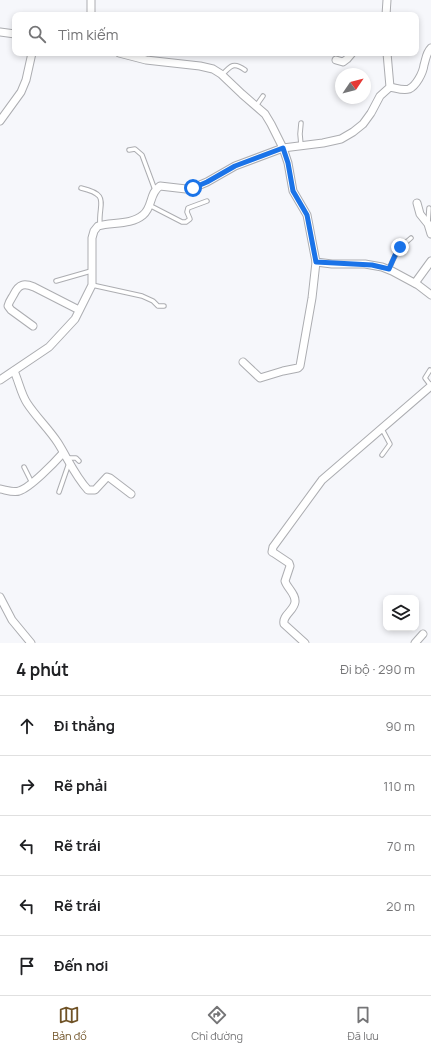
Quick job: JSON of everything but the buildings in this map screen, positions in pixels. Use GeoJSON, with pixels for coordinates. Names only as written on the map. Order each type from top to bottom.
{"type":"FeatureCollection","features":[{"type":"Feature","properties":{"kind":"street"},"geometry":{"type":"LineString","coordinates":[[91,12],[92,0]]}},
{"type":"Feature","properties":{"kind":"street"},"geometry":{"type":"LineString","coordinates":[[386,12],[387,0]]}},
{"type":"Feature","properties":{"kind":"street"},"geometry":{"type":"LineString","coordinates":[[0,32],[12,34]]}},
{"type":"Feature","properties":{"kind":"street"},"geometry":{"type":"LineString","coordinates":[[390,87],[409,89],[421,74],[428,61],[428,51],[431,48]]}},
{"type":"Feature","properties":{"kind":"street"},"geometry":{"type":"LineString","coordinates":[[0,121],[21,92],[26,80],[31,56]]}},
{"type":"Feature","properties":{"kind":"street"},"geometry":{"type":"LineString","coordinates":[[131,56],[146,60],[200,66],[213,69],[222,75],[268,119],[283,148],[288,163],[293,191],[307,215],[316,262],[312,298],[300,366],[298,368],[270,374],[260,378],[243,362]]}},
{"type":"Feature","properties":{"kind":"street"},"geometry":{"type":"LineString","coordinates":[[336,60],[343,62],[350,56]]}},
{"type":"Feature","properties":{"kind":"street"},"geometry":{"type":"LineString","coordinates":[[387,56],[390,87]]}},
{"type":"Feature","properties":{"kind":"street"},"geometry":{"type":"LineString","coordinates":[[0,380],[50,347],[72,323],[92,285],[92,238],[95,229],[100,225],[138,219],[145,213],[150,205],[155,190],[162,186],[186,189],[200,185],[235,166],[283,148],[336,141],[349,135],[363,124],[380,96],[390,87]]}},
{"type":"Feature","properties":{"kind":"street"},"geometry":{"type":"LineString","coordinates":[[417,203],[420,214],[428,224],[431,234]]}},
{"type":"Feature","properties":{"kind":"street"},"geometry":{"type":"LineString","coordinates":[[415,283],[431,260]]}},
{"type":"Feature","properties":{"kind":"street"},"geometry":{"type":"LineString","coordinates":[[316,262],[372,265],[389,269],[415,283],[431,295]]}},
{"type":"Feature","properties":{"kind":"street"},"geometry":{"type":"LineString","coordinates":[[33,326],[11,310],[8,306],[17,288],[20,286],[26,284],[34,287],[79,310]]}},
{"type":"Feature","properties":{"kind":"street"},"geometry":{"type":"LineString","coordinates":[[14,371],[28,404],[47,426],[80,482],[88,490],[95,490],[107,477],[131,494]]}},
{"type":"Feature","properties":{"kind":"street"},"geometry":{"type":"LineString","coordinates":[[305,643],[284,624],[284,619],[295,602],[295,598],[285,581],[290,566],[288,562],[272,550],[304,503],[322,480],[431,386]]}},
{"type":"Feature","properties":{"kind":"street"},"geometry":{"type":"LineString","coordinates":[[0,489],[18,492],[66,458]]}},
{"type":"Feature","properties":{"kind":"street"},"geometry":{"type":"LineString","coordinates":[[0,597],[12,620],[31,643]]}},
{"type":"Feature","properties":{"kind":"street"},"geometry":{"type":"LineString","coordinates":[[415,643],[423,634]]}},
{"type":"Feature","properties":{"kind":"lane"},"geometry":{"type":"LineString","coordinates":[[222,75],[234,65],[238,65],[245,70]]}},
{"type":"Feature","properties":{"kind":"lane"},"geometry":{"type":"LineString","coordinates":[[256,106],[263,96]]}},
{"type":"Feature","properties":{"kind":"lane"},"geometry":{"type":"LineString","coordinates":[[301,123],[301,145]]}},
{"type":"Feature","properties":{"kind":"lane"},"geometry":{"type":"LineString","coordinates":[[130,150],[135,149],[142,155],[155,190]]}},
{"type":"Feature","properties":{"kind":"lane"},"geometry":{"type":"LineString","coordinates":[[81,188],[97,193],[100,196],[102,206],[100,225]]}},
{"type":"Feature","properties":{"kind":"lane"},"geometry":{"type":"LineString","coordinates":[[150,205],[182,222],[186,222],[190,219],[187,212],[188,208],[208,201]]}},
{"type":"Feature","properties":{"kind":"lane"},"geometry":{"type":"LineString","coordinates":[[428,224],[429,208]]}},
{"type":"Feature","properties":{"kind":"lane"},"geometry":{"type":"LineString","coordinates":[[389,269],[400,247],[411,238]]}},
{"type":"Feature","properties":{"kind":"lane"},"geometry":{"type":"LineString","coordinates":[[56,281],[93,270]]}},
{"type":"Feature","properties":{"kind":"lane"},"geometry":{"type":"LineString","coordinates":[[92,285],[142,296],[158,306],[164,306]]}},
{"type":"Feature","properties":{"kind":"lane"},"geometry":{"type":"LineString","coordinates":[[430,370],[425,378],[431,386]]}},
{"type":"Feature","properties":{"kind":"lane"},"geometry":{"type":"LineString","coordinates":[[382,429],[390,444],[390,447],[382,455]]}},
{"type":"Feature","properties":{"kind":"lane"},"geometry":{"type":"LineString","coordinates":[[59,492],[66,458],[74,458],[79,461]]}},
{"type":"Feature","properties":{"kind":"lane"},"geometry":{"type":"LineString","coordinates":[[24,467],[32,483]]}},
{"type":"Feature","properties":{"kind":"route"},"geometry":{"type":"LineString","coordinates":[[193,188],[222,175],[235,166],[283,148],[288,163],[295,197],[307,215],[316,262],[332,264],[365,264],[389,269],[393,258],[400,247]]}}]}
